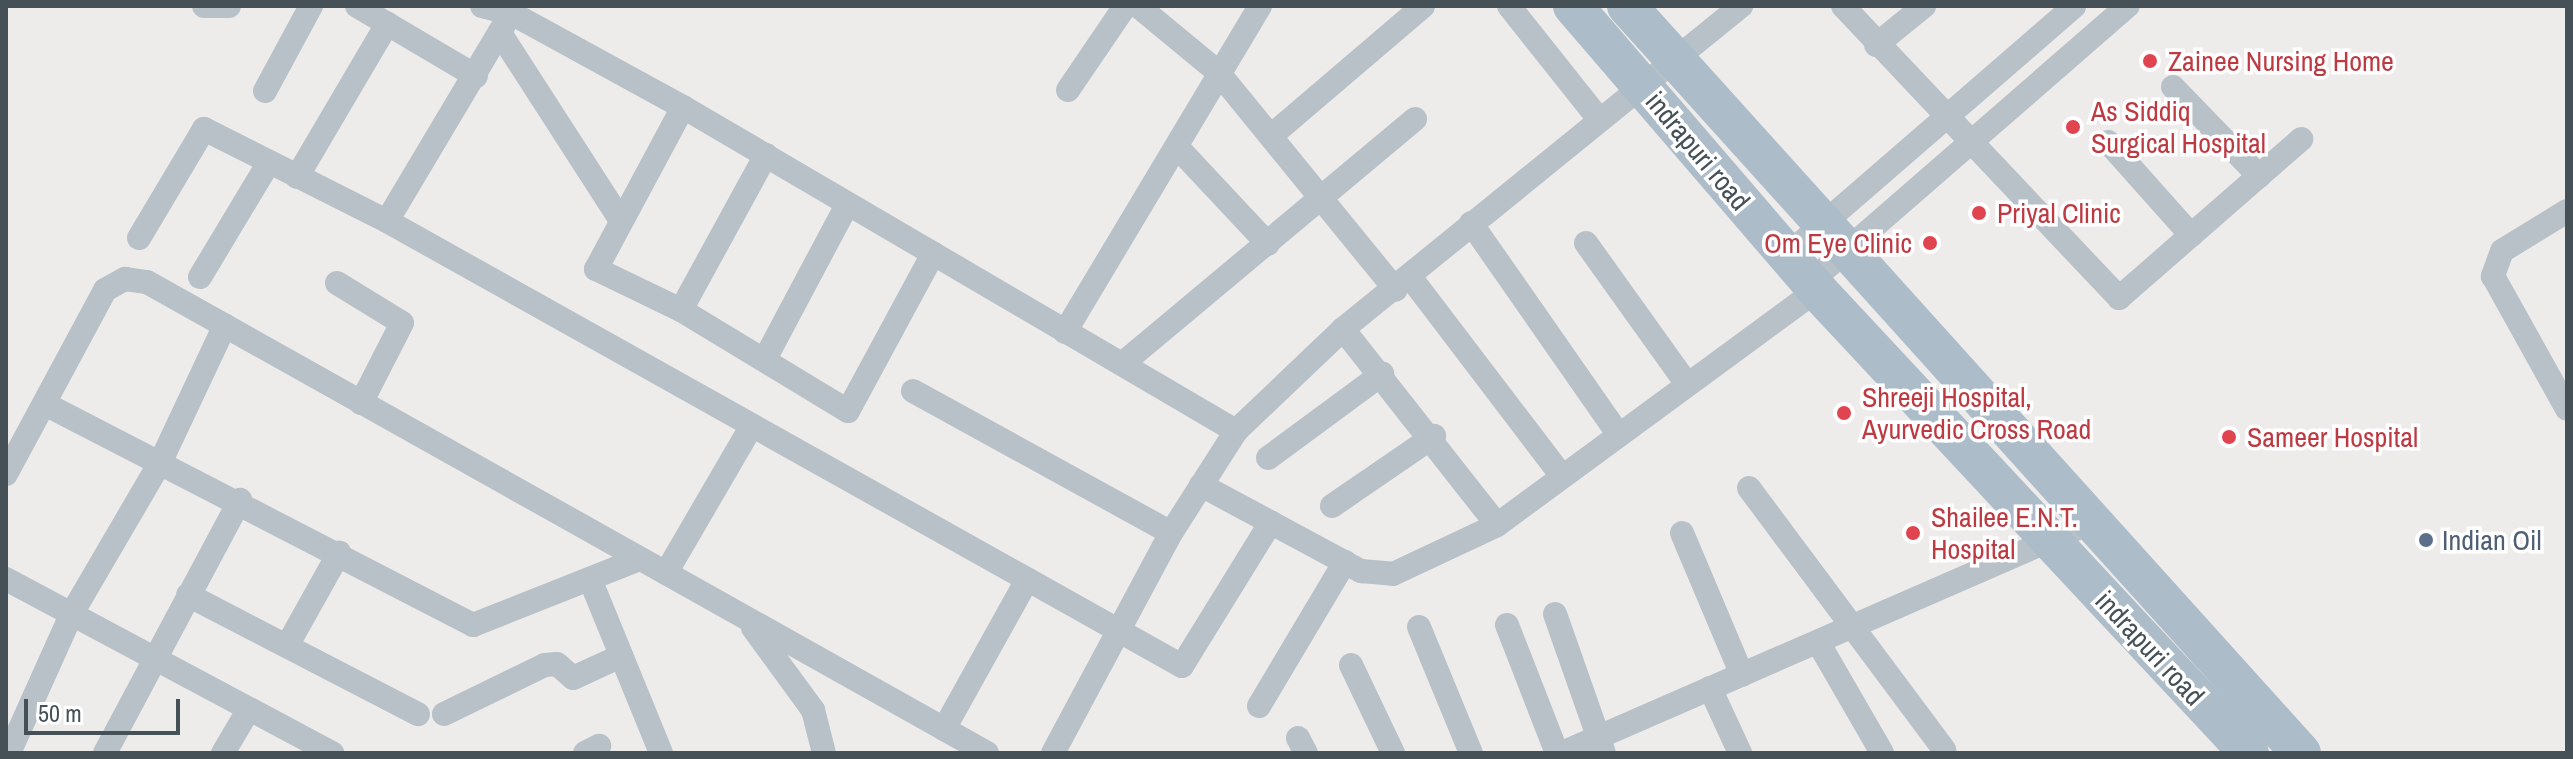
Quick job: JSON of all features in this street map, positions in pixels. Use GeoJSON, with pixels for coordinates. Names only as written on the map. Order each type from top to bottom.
{"type":"FeatureCollection","features":[{"type":"Feature","properties":{"kind":"main road","name":"indrapuri road"},"geometry":{"type":"LineString","coordinates":[[1573,6],[1804,275],[2249,753]]}},
{"type":"Feature","properties":{"kind":"main road","name":"indrapuri road"},"geometry":{"type":"LineString","coordinates":[[1627,6],[1673,60],[2096,520],[2301,753]]}},
{"type":"Feature","properties":{"kind":"street"},"geometry":{"type":"LineString","coordinates":[[204,6],[229,6]]}},
{"type":"Feature","properties":{"kind":"street"},"geometry":{"type":"LineString","coordinates":[[265,91],[311,6]]}},
{"type":"Feature","properties":{"kind":"street"},"geometry":{"type":"LineString","coordinates":[[357,6],[476,76]]}},
{"type":"Feature","properties":{"kind":"street"},"geometry":{"type":"LineString","coordinates":[[482,6],[683,107],[1236,431]]}},
{"type":"Feature","properties":{"kind":"street"},"geometry":{"type":"LineString","coordinates":[[1068,90],[1125,6]]}},
{"type":"Feature","properties":{"kind":"street"},"geometry":{"type":"LineString","coordinates":[[1138,6],[1218,72],[1321,197],[1404,284],[1561,475]]}},
{"type":"Feature","properties":{"kind":"street"},"geometry":{"type":"LineString","coordinates":[[1065,332],[1179,149],[1218,72],[1260,6]]}},
{"type":"Feature","properties":{"kind":"street"},"geometry":{"type":"LineString","coordinates":[[1271,136],[1423,6]]}},
{"type":"Feature","properties":{"kind":"street"},"geometry":{"type":"LineString","coordinates":[[1509,6],[1599,119]]}},
{"type":"Feature","properties":{"kind":"street"},"geometry":{"type":"LineString","coordinates":[[1053,753],[1171,533],[1236,431],[1343,329],[1404,284],[1471,223],[1741,6]]}},
{"type":"Feature","properties":{"kind":"street"},"geometry":{"type":"LineString","coordinates":[[1843,6],[1944,118],[1973,140],[2119,298],[2301,139]]}},
{"type":"Feature","properties":{"kind":"street"},"geometry":{"type":"LineString","coordinates":[[1876,45],[1924,6]]}},
{"type":"Feature","properties":{"kind":"street"},"geometry":{"type":"LineString","coordinates":[[1201,485],[1378,577],[1393,574],[1497,525],[1687,384],[1804,275],[1834,236],[1944,118],[2074,6]]}},
{"type":"Feature","properties":{"kind":"street"},"geometry":{"type":"LineString","coordinates":[[1804,275],[1834,236],[1973,140],[2128,6]]}},
{"type":"Feature","properties":{"kind":"street"},"geometry":{"type":"LineString","coordinates":[[387,221],[509,17]]}},
{"type":"Feature","properties":{"kind":"street"},"geometry":{"type":"LineString","coordinates":[[509,17],[620,219]]}},
{"type":"Feature","properties":{"kind":"street"},"geometry":{"type":"LineString","coordinates":[[297,177],[387,24]]}},
{"type":"Feature","properties":{"kind":"street"},"geometry":{"type":"LineString","coordinates":[[2173,87],[2259,176]]}},
{"type":"Feature","properties":{"kind":"street"},"geometry":{"type":"LineString","coordinates":[[683,107],[620,219],[596,269],[681,310],[851,411],[933,254]]}},
{"type":"Feature","properties":{"kind":"street"},"geometry":{"type":"LineString","coordinates":[[1122,364],[1415,119]]}},
{"type":"Feature","properties":{"kind":"street"},"geometry":{"type":"LineString","coordinates":[[139,238],[200,129],[387,221],[1174,664],[1188,662],[1271,522]]}},
{"type":"Feature","properties":{"kind":"street"},"geometry":{"type":"LineString","coordinates":[[2108,142],[2191,235]]}},
{"type":"Feature","properties":{"kind":"street"},"geometry":{"type":"LineString","coordinates":[[1179,149],[1268,244]]}},
{"type":"Feature","properties":{"kind":"street"},"geometry":{"type":"LineString","coordinates":[[681,310],[766,155]]}},
{"type":"Feature","properties":{"kind":"street"},"geometry":{"type":"LineString","coordinates":[[200,277],[269,162]]}},
{"type":"Feature","properties":{"kind":"street"},"geometry":{"type":"LineString","coordinates":[[765,359],[847,205]]}},
{"type":"Feature","properties":{"kind":"street"},"geometry":{"type":"LineString","coordinates":[[2567,211],[2502,251],[2493,276],[2567,409]]}},
{"type":"Feature","properties":{"kind":"street"},"geometry":{"type":"LineString","coordinates":[[1471,223],[1618,434]]}},
{"type":"Feature","properties":{"kind":"street"},"geometry":{"type":"LineString","coordinates":[[1586,243],[1687,384]]}},
{"type":"Feature","properties":{"kind":"street"},"geometry":{"type":"LineString","coordinates":[[6,474],[112,284],[147,282],[637,560],[666,573],[987,753]]}},
{"type":"Feature","properties":{"kind":"street"},"geometry":{"type":"LineString","coordinates":[[337,283],[402,323],[361,403]]}},
{"type":"Feature","properties":{"kind":"street"},"geometry":{"type":"LineString","coordinates":[[9,753],[71,615],[161,461],[225,325]]}},
{"type":"Feature","properties":{"kind":"street"},"geometry":{"type":"LineString","coordinates":[[1343,329],[1434,436],[1497,525]]}},
{"type":"Feature","properties":{"kind":"street"},"geometry":{"type":"LineString","coordinates":[[1268,458],[1382,374]]}},
{"type":"Feature","properties":{"kind":"street"},"geometry":{"type":"LineString","coordinates":[[913,391],[1171,533]]}},
{"type":"Feature","properties":{"kind":"street"},"geometry":{"type":"LineString","coordinates":[[45,404],[240,500],[473,625],[637,560]]}},
{"type":"Feature","properties":{"kind":"street"},"geometry":{"type":"LineString","coordinates":[[666,573],[751,427]]}},
{"type":"Feature","properties":{"kind":"street"},"geometry":{"type":"LineString","coordinates":[[1332,506],[1434,436]]}},
{"type":"Feature","properties":{"kind":"street"},"geometry":{"type":"LineString","coordinates":[[1749,488],[1856,624],[1944,750]]}},
{"type":"Feature","properties":{"kind":"street"},"geometry":{"type":"LineString","coordinates":[[105,753],[240,500]]}},
{"type":"Feature","properties":{"kind":"street"},"geometry":{"type":"LineString","coordinates":[[1507,625],[1559,753],[1601,745],[1710,688],[2096,520]]}},
{"type":"Feature","properties":{"kind":"street"},"geometry":{"type":"LineString","coordinates":[[1682,533],[1742,675]]}},
{"type":"Feature","properties":{"kind":"street"},"geometry":{"type":"LineString","coordinates":[[287,646],[339,553]]}},
{"type":"Feature","properties":{"kind":"street"},"geometry":{"type":"LineString","coordinates":[[1259,706],[1345,562]]}},
{"type":"Feature","properties":{"kind":"street"},"geometry":{"type":"LineString","coordinates":[[6,579],[332,753]]}},
{"type":"Feature","properties":{"kind":"street"},"geometry":{"type":"LineString","coordinates":[[590,579],[661,753]]}},
{"type":"Feature","properties":{"kind":"street"},"geometry":{"type":"LineString","coordinates":[[944,729],[1027,580]]}},
{"type":"Feature","properties":{"kind":"street"},"geometry":{"type":"LineString","coordinates":[[188,595],[418,714]]}},
{"type":"Feature","properties":{"kind":"street"},"geometry":{"type":"LineString","coordinates":[[1555,614],[1601,745]]}},
{"type":"Feature","properties":{"kind":"street"},"geometry":{"type":"LineString","coordinates":[[748,621],[813,710],[824,753]]}},
{"type":"Feature","properties":{"kind":"street"},"geometry":{"type":"LineString","coordinates":[[1419,627],[1471,753]]}},
{"type":"Feature","properties":{"kind":"street"},"geometry":{"type":"LineString","coordinates":[[1818,642],[1882,753]]}},
{"type":"Feature","properties":{"kind":"street"},"geometry":{"type":"LineString","coordinates":[[444,714],[545,665],[557,664],[573,678],[621,656]]}},
{"type":"Feature","properties":{"kind":"street"},"geometry":{"type":"LineString","coordinates":[[1351,665],[1393,753]]}},
{"type":"Feature","properties":{"kind":"street"},"geometry":{"type":"LineString","coordinates":[[1710,688],[1740,753]]}},
{"type":"Feature","properties":{"kind":"street"},"geometry":{"type":"LineString","coordinates":[[223,753],[249,709]]}},
{"type":"Feature","properties":{"kind":"place","name":"Zainee Nursing Home"},"geometry":{"type":"Point","coordinates":[2150,61]}},
{"type":"Feature","properties":{"kind":"place","name":"As Siddiq Surgical Hospital"},"geometry":{"type":"Point","coordinates":[2073,127]}},
{"type":"Feature","properties":{"kind":"place","name":"Priyal Clinic"},"geometry":{"type":"Point","coordinates":[1979,213]}},
{"type":"Feature","properties":{"kind":"place","name":"Om Eye Clinic"},"geometry":{"type":"Point","coordinates":[1930,243]}},
{"type":"Feature","properties":{"kind":"place","name":"Shreeji Hospital, Ayurvedic Cross Road"},"geometry":{"type":"Point","coordinates":[1844,413]}},
{"type":"Feature","properties":{"kind":"place","name":"Sameer Hospital"},"geometry":{"type":"Point","coordinates":[2229,437]}},
{"type":"Feature","properties":{"kind":"place","name":"Shailee E.N.T. Hospital"},"geometry":{"type":"Point","coordinates":[1913,533]}},
{"type":"Feature","properties":{"kind":"place","name":"Indian Oil"},"geometry":{"type":"Point","coordinates":[2426,540]}}]}
